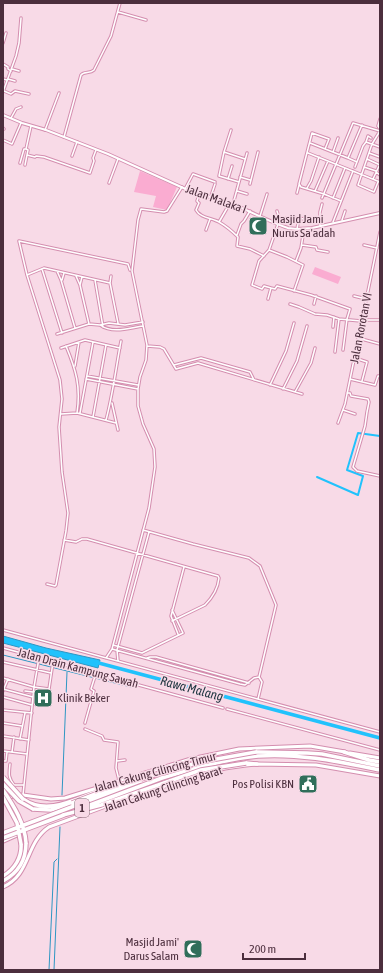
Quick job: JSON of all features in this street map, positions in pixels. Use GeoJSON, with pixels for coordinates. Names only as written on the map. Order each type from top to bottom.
{"type":"FeatureCollection","features":[{"type":"Feature","properties":{"kind":"highway","name":"Jalan Cakung Cilincing Timur"},"geometry":{"type":"LineString","coordinates":[[3,798],[23,795],[62,799],[192,759],[239,749],[310,746],[380,758]]}},
{"type":"Feature","properties":{"kind":"highway","name":"1"},"geometry":{"type":"LineString","coordinates":[[3,834],[200,762],[256,752],[314,754],[380,766]]}},
{"type":"Feature","properties":{"kind":"highway"},"geometry":{"type":"LineString","coordinates":[[344,752],[380,762]]}},
{"type":"Feature","properties":{"kind":"highway","name":"1"},"geometry":{"type":"LineString","coordinates":[[3,840],[161,776],[218,763],[258,756],[306,757],[380,770]]}},
{"type":"Feature","properties":{"kind":"highway"},"geometry":{"type":"LineString","coordinates":[[63,815],[101,805],[201,770],[246,763],[257,764]]}},
{"type":"Feature","properties":{"kind":"highway","name":"Jalan Cakung Cilincing Barat"},"geometry":{"type":"LineString","coordinates":[[3,887],[13,881],[22,872],[36,841],[41,833],[49,827],[212,771],[257,764],[316,765],[380,776]]}},
{"type":"Feature","properties":{"kind":"highway"},"geometry":{"type":"LineString","coordinates":[[162,768],[162,778],[168,786]]}},
{"type":"Feature","properties":{"kind":"highway"},"geometry":{"type":"LineString","coordinates":[[3,777],[18,794],[30,803],[41,807],[54,806],[135,778],[145,773],[150,775],[153,780],[154,788],[152,791]]}},
{"type":"Feature","properties":{"kind":"highway"},"geometry":{"type":"LineString","coordinates":[[3,784],[16,799],[24,805],[36,810],[47,810],[58,808],[119,785],[161,776]]}},
{"type":"Feature","properties":{"kind":"highway"},"geometry":{"type":"LineString","coordinates":[[3,790],[25,834],[26,853],[18,869],[3,881]]}},
{"type":"Feature","properties":{"kind":"highway"},"geometry":{"type":"LineString","coordinates":[[3,798],[18,819],[21,838],[21,853],[15,865],[3,876]]}},
{"type":"Feature","properties":{"kind":"street"},"geometry":{"type":"LineString","coordinates":[[64,137],[80,75],[82,73],[92,72],[94,70],[111,36],[120,3]]}},
{"type":"Feature","properties":{"kind":"street"},"geometry":{"type":"LineString","coordinates":[[118,12],[146,20]]}},
{"type":"Feature","properties":{"kind":"street"},"geometry":{"type":"LineString","coordinates":[[22,18],[19,43],[12,70],[3,92],[11,94],[14,91],[28,94]]}},
{"type":"Feature","properties":{"kind":"street"},"geometry":{"type":"LineString","coordinates":[[3,43],[6,33]]}},
{"type":"Feature","properties":{"kind":"street"},"geometry":{"type":"LineString","coordinates":[[3,64],[8,66],[8,69],[19,71]]}},
{"type":"Feature","properties":{"kind":"street"},"geometry":{"type":"LineString","coordinates":[[3,79],[15,81]]}},
{"type":"Feature","properties":{"kind":"street"},"geometry":{"type":"LineString","coordinates":[[45,130],[59,93]]}},
{"type":"Feature","properties":{"kind":"street"},"geometry":{"type":"LineString","coordinates":[[11,119],[15,110],[21,107]]}},
{"type":"Feature","properties":{"kind":"street","name":"Jalan Malaka I"},"geometry":{"type":"LineString","coordinates":[[3,115],[79,143],[199,194],[211,196],[232,203],[288,228],[298,230],[319,223],[333,222],[380,213]]}},
{"type":"Feature","properties":{"kind":"street"},"geometry":{"type":"LineString","coordinates":[[307,153],[320,157],[328,161],[353,171],[362,175],[379,182],[374,192],[358,185],[362,175],[364,167],[370,152],[372,144],[380,135],[378,126],[380,118]]}},
{"type":"Feature","properties":{"kind":"street"},"geometry":{"type":"LineString","coordinates":[[3,140],[12,144],[22,123]]}},
{"type":"Feature","properties":{"kind":"street"},"geometry":{"type":"LineString","coordinates":[[322,198],[352,123],[380,130]]}},
{"type":"Feature","properties":{"kind":"street"},"geometry":{"type":"LineString","coordinates":[[348,158],[362,125]]}},
{"type":"Feature","properties":{"kind":"street"},"geometry":{"type":"LineString","coordinates":[[20,163],[24,149],[26,149],[31,126]]}},
{"type":"Feature","properties":{"kind":"street"},"geometry":{"type":"LineString","coordinates":[[231,130],[224,152],[219,176],[239,182]]}},
{"type":"Feature","properties":{"kind":"street"},"geometry":{"type":"LineString","coordinates":[[297,193],[312,134],[329,139],[325,149]]}},
{"type":"Feature","properties":{"kind":"street"},"geometry":{"type":"LineString","coordinates":[[355,167],[368,136],[372,138]]}},
{"type":"Feature","properties":{"kind":"street"},"geometry":{"type":"LineString","coordinates":[[333,152],[338,138]]}},
{"type":"Feature","properties":{"kind":"street"},"geometry":{"type":"LineString","coordinates":[[310,142],[357,162]]}},
{"type":"Feature","properties":{"kind":"street"},"geometry":{"type":"LineString","coordinates":[[366,142],[380,147]]}},
{"type":"Feature","properties":{"kind":"street"},"geometry":{"type":"LineString","coordinates":[[72,156],[79,143]]}},
{"type":"Feature","properties":{"kind":"street"},"geometry":{"type":"LineString","coordinates":[[25,165],[28,150],[26,149]]}},
{"type":"Feature","properties":{"kind":"street"},"geometry":{"type":"LineString","coordinates":[[27,155],[44,157],[66,166],[91,173],[94,161],[93,158],[96,150]]}},
{"type":"Feature","properties":{"kind":"street"},"geometry":{"type":"LineString","coordinates":[[224,152],[245,160]]}},
{"type":"Feature","properties":{"kind":"street"},"geometry":{"type":"LineString","coordinates":[[250,184],[258,152]]}},
{"type":"Feature","properties":{"kind":"street"},"geometry":{"type":"LineString","coordinates":[[370,152],[380,157]]}},
{"type":"Feature","properties":{"kind":"street"},"geometry":{"type":"LineString","coordinates":[[219,222],[232,203],[247,153]]}},
{"type":"Feature","properties":{"kind":"street"},"geometry":{"type":"LineString","coordinates":[[307,188],[312,181],[320,157]]}},
{"type":"Feature","properties":{"kind":"street"},"geometry":{"type":"LineString","coordinates":[[109,183],[118,159]]}},
{"type":"Feature","properties":{"kind":"street"},"geometry":{"type":"LineString","coordinates":[[367,159],[380,164],[372,179]]}},
{"type":"Feature","properties":{"kind":"street"},"geometry":{"type":"LineString","coordinates":[[315,191],[328,161]]}},
{"type":"Feature","properties":{"kind":"street"},"geometry":{"type":"LineString","coordinates":[[228,179],[232,166]]}},
{"type":"Feature","properties":{"kind":"street"},"geometry":{"type":"LineString","coordinates":[[364,167],[380,174]]}},
{"type":"Feature","properties":{"kind":"street"},"geometry":{"type":"LineString","coordinates":[[333,198],[345,168]]}},
{"type":"Feature","properties":{"kind":"street"},"geometry":{"type":"LineString","coordinates":[[333,222],[353,171]]}},
{"type":"Feature","properties":{"kind":"street"},"geometry":{"type":"LineString","coordinates":[[186,189],[193,174],[215,183],[211,196]]}},
{"type":"Feature","properties":{"kind":"street"},"geometry":{"type":"LineString","coordinates":[[240,177],[251,180]]}},
{"type":"Feature","properties":{"kind":"street"},"geometry":{"type":"LineString","coordinates":[[299,184],[341,201]]}},
{"type":"Feature","properties":{"kind":"street"},"geometry":{"type":"LineString","coordinates":[[106,658],[112,649],[149,508],[155,467],[155,457],[151,440],[140,417],[138,406],[138,385],[146,360],[147,346],[132,271],[140,211],[143,209],[164,212],[167,211],[182,187]]}},
{"type":"Feature","properties":{"kind":"street"},"geometry":{"type":"LineString","coordinates":[[236,193],[247,194]]}},
{"type":"Feature","properties":{"kind":"street"},"geometry":{"type":"LineString","coordinates":[[199,194],[197,201],[199,203],[196,212],[219,222],[237,236]]}},
{"type":"Feature","properties":{"kind":"street"},"geometry":{"type":"LineString","coordinates":[[260,216],[267,194]]}},
{"type":"Feature","properties":{"kind":"street"},"geometry":{"type":"LineString","coordinates":[[319,223],[322,204]]}},
{"type":"Feature","properties":{"kind":"street"},"geometry":{"type":"LineString","coordinates":[[277,211],[280,218],[308,220]]}},
{"type":"Feature","properties":{"kind":"street"},"geometry":{"type":"LineString","coordinates":[[342,220],[345,211]]}},
{"type":"Feature","properties":{"kind":"street"},"geometry":{"type":"LineString","coordinates":[[250,212],[241,224],[237,236],[238,246],[250,249],[264,256]]}},
{"type":"Feature","properties":{"kind":"street"},"geometry":{"type":"LineString","coordinates":[[206,230],[210,219]]}},
{"type":"Feature","properties":{"kind":"street"},"geometry":{"type":"LineString","coordinates":[[298,230],[299,219]]}},
{"type":"Feature","properties":{"kind":"street"},"geometry":{"type":"LineString","coordinates":[[278,224],[269,250],[259,262],[252,285],[262,289],[264,286],[275,289],[277,286],[316,296],[350,309],[347,319],[343,350]]}},
{"type":"Feature","properties":{"kind":"street"},"geometry":{"type":"LineString","coordinates":[[296,261],[302,245],[304,229]]}},
{"type":"Feature","properties":{"kind":"street","name":"Jalan Rorotan VI"},"geometry":{"type":"LineString","coordinates":[[338,423],[343,410],[355,358],[361,320],[380,232]]}},
{"type":"Feature","properties":{"kind":"street"},"geometry":{"type":"LineString","coordinates":[[47,584],[55,586],[68,517],[62,472],[59,428],[62,399],[60,380],[27,275],[19,243],[21,240],[128,264],[130,270]]}},
{"type":"Feature","properties":{"kind":"street"},"geometry":{"type":"LineString","coordinates":[[302,245],[316,247],[317,250],[328,252]]}},
{"type":"Feature","properties":{"kind":"street"},"geometry":{"type":"LineString","coordinates":[[364,245],[377,248]]}},
{"type":"Feature","properties":{"kind":"street"},"geometry":{"type":"LineString","coordinates":[[269,250],[303,265],[294,291]]}},
{"type":"Feature","properties":{"kind":"street"},"geometry":{"type":"LineString","coordinates":[[27,275],[42,268],[110,283]]}},
{"type":"Feature","properties":{"kind":"street"},"geometry":{"type":"LineString","coordinates":[[42,268],[62,333]]}},
{"type":"Feature","properties":{"kind":"street"},"geometry":{"type":"LineString","coordinates":[[57,271],[62,280],[76,328]]}},
{"type":"Feature","properties":{"kind":"street"},"geometry":{"type":"LineString","coordinates":[[62,280],[64,272]]}},
{"type":"Feature","properties":{"kind":"street"},"geometry":{"type":"LineString","coordinates":[[76,275],[80,285],[89,324]]}},
{"type":"Feature","properties":{"kind":"street"},"geometry":{"type":"LineString","coordinates":[[80,285],[82,276]]}},
{"type":"Feature","properties":{"kind":"street"},"geometry":{"type":"LineString","coordinates":[[111,276],[110,283],[118,323]]}},
{"type":"Feature","properties":{"kind":"street"},"geometry":{"type":"LineString","coordinates":[[95,279],[103,327]]}},
{"type":"Feature","properties":{"kind":"street"},"geometry":{"type":"LineString","coordinates":[[268,299],[271,288]]}},
{"type":"Feature","properties":{"kind":"street"},"geometry":{"type":"LineString","coordinates":[[314,304],[316,296]]}},
{"type":"Feature","properties":{"kind":"street"},"geometry":{"type":"LineString","coordinates":[[354,296],[366,299]]}},
{"type":"Feature","properties":{"kind":"street"},"geometry":{"type":"LineString","coordinates":[[290,304],[315,314],[339,319],[380,320]]}},
{"type":"Feature","properties":{"kind":"street"},"geometry":{"type":"LineString","coordinates":[[334,317],[334,327]]}},
{"type":"Feature","properties":{"kind":"street"},"geometry":{"type":"LineString","coordinates":[[334,352],[339,319]]}},
{"type":"Feature","properties":{"kind":"street"},"geometry":{"type":"LineString","coordinates":[[57,334],[89,324],[100,325],[118,323],[125,325],[143,322]]}},
{"type":"Feature","properties":{"kind":"street"},"geometry":{"type":"LineString","coordinates":[[270,386],[286,352],[294,324]]}},
{"type":"Feature","properties":{"kind":"street"},"geometry":{"type":"LineString","coordinates":[[100,325],[112,330],[144,326]]}},
{"type":"Feature","properties":{"kind":"street"},"geometry":{"type":"LineString","coordinates":[[283,389],[297,361],[307,326]]}},
{"type":"Feature","properties":{"kind":"street"},"geometry":{"type":"LineString","coordinates":[[358,338],[380,344]]}},
{"type":"Feature","properties":{"kind":"street"},"geometry":{"type":"LineString","coordinates":[[61,348],[85,340],[120,348]]}},
{"type":"Feature","properties":{"kind":"street"},"geometry":{"type":"LineString","coordinates":[[106,420],[122,341]]}},
{"type":"Feature","properties":{"kind":"street"},"geometry":{"type":"LineString","coordinates":[[74,367],[79,342]]}},
{"type":"Feature","properties":{"kind":"street"},"geometry":{"type":"LineString","coordinates":[[78,413],[93,342]]}},
{"type":"Feature","properties":{"kind":"street"},"geometry":{"type":"LineString","coordinates":[[93,417],[106,345]]}},
{"type":"Feature","properties":{"kind":"street"},"geometry":{"type":"LineString","coordinates":[[66,346],[74,367],[79,387],[78,413]]}},
{"type":"Feature","properties":{"kind":"street"},"geometry":{"type":"LineString","coordinates":[[147,346],[160,346],[164,349],[176,369],[198,363],[270,386],[302,394]]}},
{"type":"Feature","properties":{"kind":"street"},"geometry":{"type":"LineString","coordinates":[[295,392],[311,363],[315,348]]}},
{"type":"Feature","properties":{"kind":"street"},"geometry":{"type":"LineString","coordinates":[[174,365],[201,358],[250,372],[254,380]]}},
{"type":"Feature","properties":{"kind":"street"},"geometry":{"type":"LineString","coordinates":[[355,358],[368,362],[362,382]]}},
{"type":"Feature","properties":{"kind":"street"},"geometry":{"type":"LineString","coordinates":[[197,359],[198,363]]}},
{"type":"Feature","properties":{"kind":"street"},"geometry":{"type":"LineString","coordinates":[[87,376],[138,385]]}},
{"type":"Feature","properties":{"kind":"street"},"geometry":{"type":"LineString","coordinates":[[350,378],[375,385],[378,376],[380,376]]}},
{"type":"Feature","properties":{"kind":"street"},"geometry":{"type":"LineString","coordinates":[[86,379],[138,389]]}},
{"type":"Feature","properties":{"kind":"street"},"geometry":{"type":"LineString","coordinates":[[347,393],[350,393],[351,396],[369,400],[363,434],[353,467],[357,471],[380,476]]}},
{"type":"Feature","properties":{"kind":"street"},"geometry":{"type":"LineString","coordinates":[[111,401],[118,430]]}},
{"type":"Feature","properties":{"kind":"street"},"geometry":{"type":"LineString","coordinates":[[343,410],[355,414]]}},
{"type":"Feature","properties":{"kind":"street"},"geometry":{"type":"LineString","coordinates":[[61,414],[78,413],[116,423]]}},
{"type":"Feature","properties":{"kind":"street"},"geometry":{"type":"LineString","coordinates":[[143,530],[252,560],[260,566],[276,605],[260,677],[262,682],[258,700]]}},
{"type":"Feature","properties":{"kind":"street"},"geometry":{"type":"LineString","coordinates":[[118,662],[117,650],[149,532]]}},
{"type":"Feature","properties":{"kind":"street"},"geometry":{"type":"LineString","coordinates":[[64,540],[76,542],[82,539],[87,539],[212,574],[219,578],[217,586],[209,601],[205,605],[172,621]]}},
{"type":"Feature","properties":{"kind":"street"},"geometry":{"type":"LineString","coordinates":[[179,635],[171,616],[184,567]]}},
{"type":"Feature","properties":{"kind":"street"},"geometry":{"type":"LineString","coordinates":[[113,645],[142,653],[179,635],[183,632],[172,610]]}},
{"type":"Feature","properties":{"kind":"street"},"geometry":{"type":"LineString","coordinates":[[3,630],[380,732]]}},
{"type":"Feature","properties":{"kind":"street","name":"Jalan Drain Kampung Sawah"},"geometry":{"type":"LineString","coordinates":[[3,648],[223,708]]}},
{"type":"Feature","properties":{"kind":"street"},"geometry":{"type":"LineString","coordinates":[[112,649],[245,685],[254,678],[260,677]]}},
{"type":"Feature","properties":{"kind":"street"},"geometry":{"type":"LineString","coordinates":[[47,660],[48,656]]}},
{"type":"Feature","properties":{"kind":"street"},"geometry":{"type":"LineString","coordinates":[[23,795],[33,692],[39,658]]}},
{"type":"Feature","properties":{"kind":"street"},"geometry":{"type":"LineString","coordinates":[[146,658],[156,658],[249,683]]}},
{"type":"Feature","properties":{"kind":"street"},"geometry":{"type":"LineString","coordinates":[[3,662],[51,673]]}},
{"type":"Feature","properties":{"kind":"street"},"geometry":{"type":"LineString","coordinates":[[3,678],[34,687],[50,689],[53,662]]}},
{"type":"Feature","properties":{"kind":"street"},"geometry":{"type":"LineString","coordinates":[[85,723],[94,690],[91,689],[96,673]]}},
{"type":"Feature","properties":{"kind":"street"},"geometry":{"type":"LineString","coordinates":[[8,679],[3,690],[33,697]]}},
{"type":"Feature","properties":{"kind":"street"},"geometry":{"type":"LineString","coordinates":[[25,691],[33,692]]}},
{"type":"Feature","properties":{"kind":"street"},"geometry":{"type":"LineString","coordinates":[[3,697],[32,705]]}},
{"type":"Feature","properties":{"kind":"street"},"geometry":{"type":"LineString","coordinates":[[227,709],[380,750]]}},
{"type":"Feature","properties":{"kind":"street"},"geometry":{"type":"LineString","coordinates":[[3,710],[32,713]]}},
{"type":"Feature","properties":{"kind":"street"},"geometry":{"type":"LineString","coordinates":[[20,739],[25,712]]}},
{"type":"Feature","properties":{"kind":"street"},"geometry":{"type":"LineString","coordinates":[[3,723],[22,726]]}},
{"type":"Feature","properties":{"kind":"street"},"geometry":{"type":"LineString","coordinates":[[85,729],[102,736],[104,740],[118,742],[116,768],[119,782]]}},
{"type":"Feature","properties":{"kind":"street"},"geometry":{"type":"LineString","coordinates":[[3,736],[29,740]]}},
{"type":"Feature","properties":{"kind":"street"},"geometry":{"type":"LineString","coordinates":[[12,752],[14,737]]}},
{"type":"Feature","properties":{"kind":"street"},"geometry":{"type":"LineString","coordinates":[[3,751],[27,754]]}},
{"type":"Feature","properties":{"kind":"street"},"geometry":{"type":"LineString","coordinates":[[3,762],[6,761],[7,752]]}},
{"type":"Feature","properties":{"kind":"street"},"geometry":{"type":"LineString","coordinates":[[117,761],[125,760]]}},
{"type":"Feature","properties":{"kind":"street"},"geometry":{"type":"LineString","coordinates":[[10,764],[10,779],[14,785],[24,785]]}},
{"type":"Feature","properties":{"kind":"shaded area"},"geometry":{"type":"Polygon","coordinates":[[[140,171],[177,187],[167,210],[153,207],[156,196],[134,192],[140,171]]]}},
{"type":"Feature","properties":{"kind":"shaded area"},"geometry":{"type":"Polygon","coordinates":[[[315,267],[341,277],[338,284],[312,274],[315,267]]]}},
{"type":"Feature","properties":{"kind":"water"},"geometry":{"type":"Polygon","coordinates":[[[3,636],[46,648],[100,660],[98,668],[3,643],[3,636]]]}},
{"type":"Feature","properties":{"kind":"waterway"},"geometry":{"type":"LineString","coordinates":[[317,477],[358,495],[363,476],[347,470],[358,433],[380,436]]}},
{"type":"Feature","properties":{"kind":"waterway"},"geometry":{"type":"LineString","coordinates":[[3,655],[131,687]]}},
{"type":"Feature","properties":{"kind":"waterway","name":"Rawa Malang"},"geometry":{"type":"LineString","coordinates":[[95,662],[380,738]]}},
{"type":"Feature","properties":{"kind":"waterway"},"geometry":{"type":"LineString","coordinates":[[62,795],[67,672]]}},
{"type":"Feature","properties":{"kind":"waterway"},"geometry":{"type":"LineString","coordinates":[[54,970],[60,827]]}},
{"type":"Feature","properties":{"kind":"waterway"},"geometry":{"type":"LineString","coordinates":[[49,970],[54,862],[57,859]]}},
{"type":"Feature","properties":{"kind":"place","name":"Masjid Jami Nurus Sa'adah"},"geometry":{"type":"Point","coordinates":[258,226]}},
{"type":"Feature","properties":{"kind":"place","name":"Klinik Beker"},"geometry":{"type":"Point","coordinates":[43,698]}},
{"type":"Feature","properties":{"kind":"place","name":"Pos Polisi KBN"},"geometry":{"type":"Point","coordinates":[308,784]}},
{"type":"Feature","properties":{"kind":"place","name":"Masjid Jami' Darus Salam"},"geometry":{"type":"Point","coordinates":[193,949]}}]}
